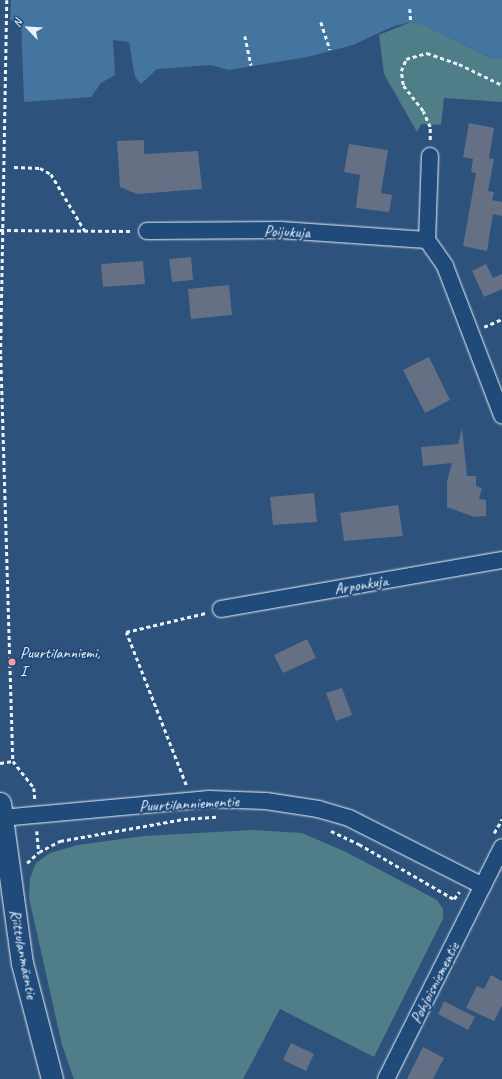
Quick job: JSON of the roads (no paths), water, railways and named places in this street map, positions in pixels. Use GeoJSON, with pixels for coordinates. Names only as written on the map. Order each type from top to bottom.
{"type":"FeatureCollection","features":[{"type":"Feature","properties":{"kind":"street"},"geometry":{"type":"LineString","coordinates":[[430,156],[427,240],[445,266],[502,415]]}},
{"type":"Feature","properties":{"kind":"street","name":"Poijukuja"},"geometry":{"type":"LineString","coordinates":[[147,231],[281,230],[427,240]]}},
{"type":"Feature","properties":{"kind":"street","name":"Arponkuja"},"geometry":{"type":"LineString","coordinates":[[221,609],[502,560]]}},
{"type":"Feature","properties":{"kind":"street","name":"Puurtilanniementie"},"geometry":{"type":"LineString","coordinates":[[1,811],[36,816],[190,801],[266,802],[318,809],[349,818],[483,886]]}},
{"type":"Feature","properties":{"kind":"street","name":"Riittulanmäentie"},"geometry":{"type":"LineString","coordinates":[[1,811],[22,963],[52,1079]]}},
{"type":"Feature","properties":{"kind":"street"},"geometry":{"type":"LineString","coordinates":[[483,886],[498,867],[496,844]]}},
{"type":"Feature","properties":{"kind":"street","name":"Pohjoisniementie"},"geometry":{"type":"LineString","coordinates":[[386,1079],[483,886]]}},
{"type":"Feature","properties":{"kind":"water"},"geometry":{"type":"Polygon","coordinates":[[[0,0],[502,0],[502,59],[494,59],[424,25],[411,22],[394,26],[353,45],[307,57],[229,70],[211,65],[157,69],[141,84],[135,77],[129,42],[113,40],[115,75],[101,83],[91,97],[24,102],[21,21],[0,20],[0,0]]]}},
{"type":"Feature","properties":{"kind":"place","name":"Puurtilanniemi, I"},"geometry":{"type":"Point","coordinates":[12,662]}}]}
